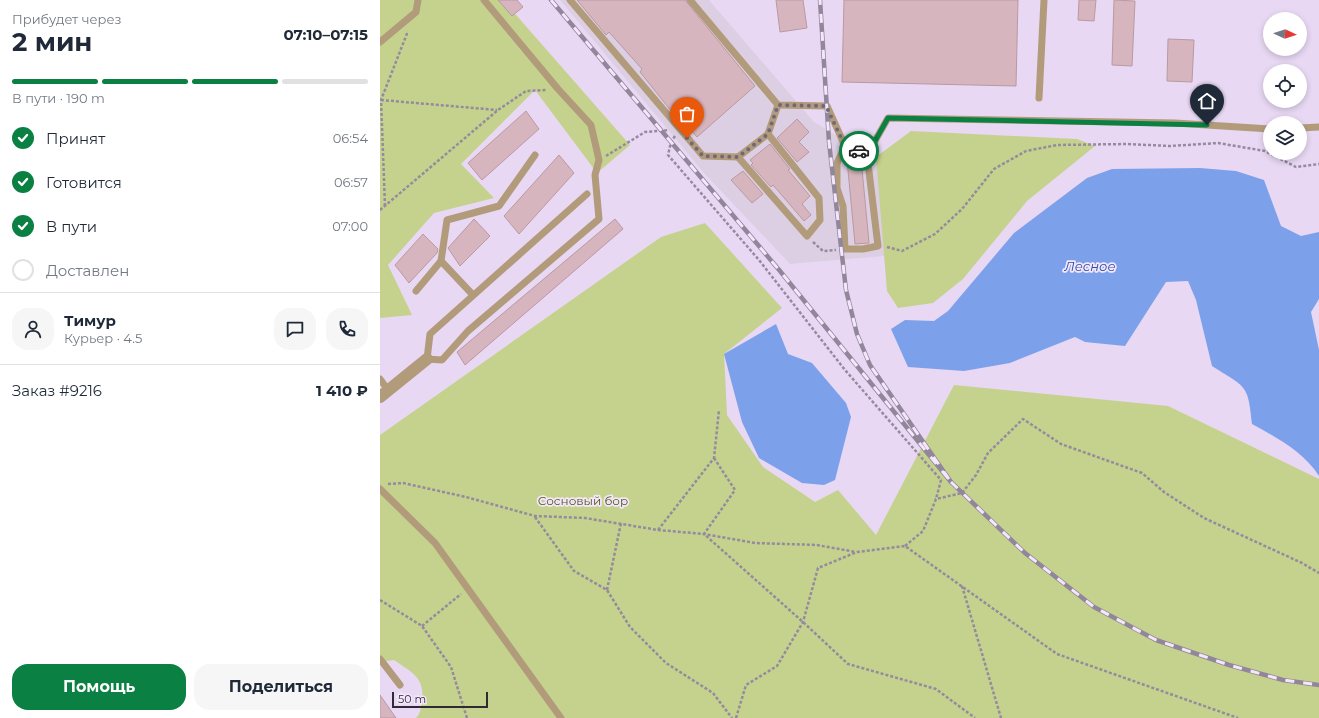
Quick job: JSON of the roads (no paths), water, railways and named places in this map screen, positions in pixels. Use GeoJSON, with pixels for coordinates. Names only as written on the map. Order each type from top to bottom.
{"type":"FeatureCollection","features":[{"type":"Feature","properties":{"kind":"street"},"geometry":{"type":"LineString","coordinates":[[384,394],[427,359]]}},
{"type":"Feature","properties":{"kind":"lane"},"geometry":{"type":"LineString","coordinates":[[380,42],[416,12],[418,0]]}},
{"type":"Feature","properties":{"kind":"lane"},"geometry":{"type":"LineString","coordinates":[[484,0],[558,89],[591,125],[599,160],[595,175],[599,219],[468,331],[442,360],[427,359],[430,334],[587,194]]}},
{"type":"Feature","properties":{"kind":"lane"},"geometry":{"type":"LineString","coordinates":[[570,0],[703,156],[738,157],[768,134],[778,105]]}},
{"type":"Feature","properties":{"kind":"lane"},"geometry":{"type":"LineString","coordinates":[[690,0],[778,105],[826,106],[845,146],[867,155]]}},
{"type":"Feature","properties":{"kind":"lane"},"geometry":{"type":"LineString","coordinates":[[1039,98],[1044,0]]}},
{"type":"Feature","properties":{"kind":"lane"},"geometry":{"type":"LineString","coordinates":[[845,146],[837,163],[837,188],[843,206],[845,249],[863,249],[878,246],[867,155],[888,118],[1176,124],[1263,129]]}},
{"type":"Feature","properties":{"kind":"lane"},"geometry":{"type":"LineString","coordinates":[[1307,128],[1319,127]]}},
{"type":"Feature","properties":{"kind":"lane"},"geometry":{"type":"LineString","coordinates":[[738,157],[807,236],[820,220],[819,198],[768,134]]}},
{"type":"Feature","properties":{"kind":"lane"},"geometry":{"type":"LineString","coordinates":[[416,291],[441,261],[447,220],[500,206],[535,155]]}},
{"type":"Feature","properties":{"kind":"lane"},"geometry":{"type":"LineString","coordinates":[[441,261],[473,295]]}},
{"type":"Feature","properties":{"kind":"lane"},"geometry":{"type":"LineString","coordinates":[[380,379],[384,394]]}},
{"type":"Feature","properties":{"kind":"lane"},"geometry":{"type":"LineString","coordinates":[[380,488],[435,543],[561,718]]}},
{"type":"Feature","properties":{"kind":"lane"},"geometry":{"type":"LineString","coordinates":[[380,659],[400,686]]}},
{"type":"Feature","properties":{"kind":"water","name":"Лесное"},"geometry":{"type":"Polygon","coordinates":[[[1200,168],[1236,171],[1264,180],[1281,226],[1301,236],[1319,232],[1319,299],[1311,312],[1319,350],[1319,476],[1313,467],[1297,452],[1280,440],[1252,424],[1247,393],[1239,383],[1212,366],[1196,300],[1188,281],[1166,282],[1125,346],[1085,342],[1075,337],[1010,363],[964,371],[908,367],[891,329],[905,320],[934,321],[948,311],[1014,233],[1087,178],[1112,169],[1200,168]]]}},
{"type":"Feature","properties":{"kind":"water"},"geometry":{"type":"Polygon","coordinates":[[[776,324],[788,354],[812,363],[846,403],[851,417],[835,480],[824,485],[802,483],[759,458],[742,422],[724,354],[776,324]]]}},
{"type":"Feature","properties":{"kind":"railway"},"geometry":{"type":"LineString","coordinates":[[551,0],[780,271],[951,482],[870,365],[857,334],[846,290],[829,142],[820,0]]}},
{"type":"Feature","properties":{"kind":"railway"},"geometry":{"type":"LineString","coordinates":[[951,482],[1025,553],[1094,607],[1156,640],[1229,665],[1283,680],[1319,685]]}},
{"type":"Feature","properties":{"kind":"park label","name":"Сосновый бор"},"geometry":{"type":"Point","coordinates":[583,501]}}]}
